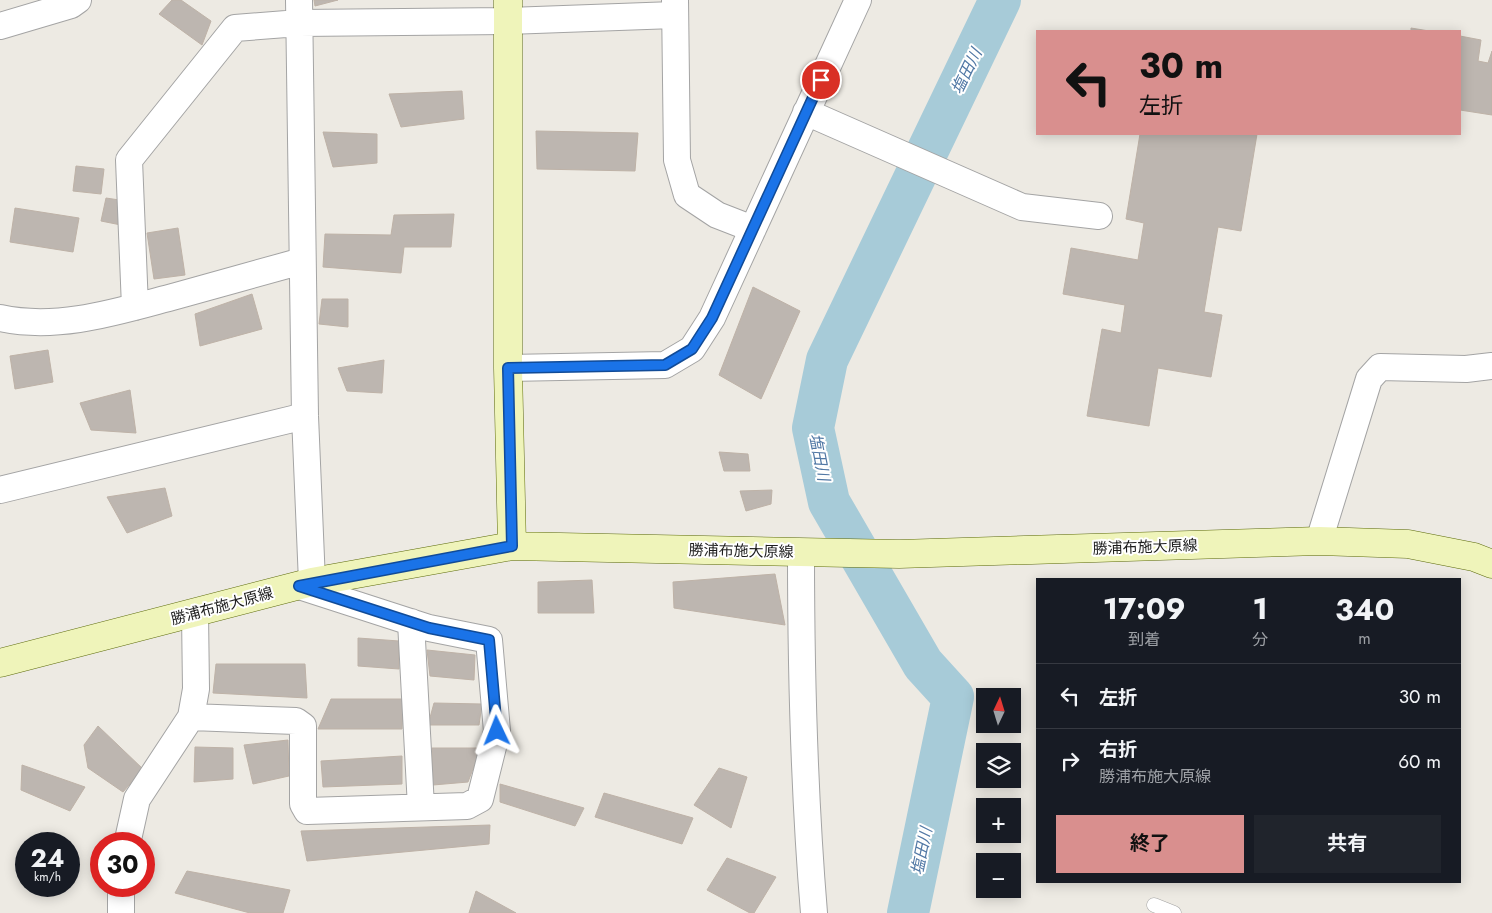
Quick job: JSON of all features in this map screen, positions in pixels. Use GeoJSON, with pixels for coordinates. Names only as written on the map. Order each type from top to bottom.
{"type":"FeatureCollection","features":[{"type":"Feature","properties":{"kind":"main road"},"geometry":{"type":"LineString","coordinates":[[507,11],[508,368],[512,546]]}},
{"type":"Feature","properties":{"kind":"main road","name":"勝浦布施大原線"},"geometry":{"type":"LineString","coordinates":[[0,663],[306,584],[512,546],[899,554],[1319,541],[1408,544],[1474,557],[1492,564]]}},
{"type":"Feature","properties":{"kind":"street"},"geometry":{"type":"LineString","coordinates":[[0,26],[71,5],[78,0]]}},
{"type":"Feature","properties":{"kind":"street"},"geometry":{"type":"LineString","coordinates":[[508,368],[665,365],[692,349],[712,318],[858,0]]}},
{"type":"Feature","properties":{"kind":"street"},"geometry":{"type":"LineString","coordinates":[[135,307],[129,160],[235,28],[299,11],[507,11],[675,8],[677,160],[687,195],[716,215],[753,229]]}},
{"type":"Feature","properties":{"kind":"street"},"geometry":{"type":"LineString","coordinates":[[191,717],[296,722],[303,726],[303,804],[307,811],[467,806],[480,799],[497,731],[496,695],[489,640],[429,628],[306,584],[306,416],[299,11]]}},
{"type":"Feature","properties":{"kind":"street"},"geometry":{"type":"LineString","coordinates":[[806,112],[1022,207],[1100,216]]}},
{"type":"Feature","properties":{"kind":"street"},"geometry":{"type":"LineString","coordinates":[[0,318],[22,323],[58,323],[135,307],[302,261]]}},
{"type":"Feature","properties":{"kind":"street"},"geometry":{"type":"LineString","coordinates":[[1319,541],[1368,379],[1380,366],[1466,369],[1492,366]]}},
{"type":"Feature","properties":{"kind":"street"},"geometry":{"type":"LineString","coordinates":[[0,490],[306,416]]}},
{"type":"Feature","properties":{"kind":"street"},"geometry":{"type":"LineString","coordinates":[[811,553],[801,674],[807,826],[814,913]]}},
{"type":"Feature","properties":{"kind":"street"},"geometry":{"type":"LineString","coordinates":[[130,832],[137,799],[191,717],[196,689],[195,614]]}},
{"type":"Feature","properties":{"kind":"street"},"geometry":{"type":"LineString","coordinates":[[411,622],[421,807]]}},
{"type":"Feature","properties":{"kind":"street"},"geometry":{"type":"LineString","coordinates":[[121,897],[121,913]]}},
{"type":"Feature","properties":{"kind":"lane"},"geometry":{"type":"LineString","coordinates":[[1154,905],[1174,913]]}},
{"type":"Feature","properties":{"kind":"building"},"geometry":{"type":"Polygon","coordinates":[[[172,0],[181,0],[211,21],[202,45],[159,14],[172,0]]]}},
{"type":"Feature","properties":{"kind":"building"},"geometry":{"type":"Polygon","coordinates":[[[314,0],[338,0],[315,6],[314,0]]]}},
{"type":"Feature","properties":{"kind":"building"},"geometry":{"type":"Polygon","coordinates":[[[1461,36],[1481,40],[1478,61],[1488,63],[1492,51],[1492,115],[1461,110],[1461,36]]]}},
{"type":"Feature","properties":{"kind":"building"},"geometry":{"type":"Polygon","coordinates":[[[462,91],[464,119],[401,127],[389,94],[462,91]]]}},
{"type":"Feature","properties":{"kind":"building"},"geometry":{"type":"Polygon","coordinates":[[[536,131],[638,133],[635,171],[537,169],[536,131]]]}},
{"type":"Feature","properties":{"kind":"building"},"geometry":{"type":"Polygon","coordinates":[[[323,132],[377,134],[377,163],[333,167],[323,132]]]}},
{"type":"Feature","properties":{"kind":"building"},"geometry":{"type":"Polygon","coordinates":[[[1140,135],[1257,135],[1241,231],[1218,227],[1204,312],[1222,315],[1211,377],[1158,368],[1149,426],[1087,416],[1102,329],[1121,333],[1125,305],[1063,294],[1071,248],[1138,260],[1144,223],[1126,219],[1140,135]]]}},
{"type":"Feature","properties":{"kind":"building"},"geometry":{"type":"Polygon","coordinates":[[[76,166],[104,169],[101,194],[73,191],[76,166]]]}},
{"type":"Feature","properties":{"kind":"building"},"geometry":{"type":"Polygon","coordinates":[[[106,198],[126,201],[121,225],[101,221],[106,198]]]}},
{"type":"Feature","properties":{"kind":"building"},"geometry":{"type":"Polygon","coordinates":[[[15,208],[79,218],[73,252],[10,242],[15,208]]]}},
{"type":"Feature","properties":{"kind":"building"},"geometry":{"type":"Polygon","coordinates":[[[454,214],[451,247],[404,247],[401,273],[323,267],[325,234],[391,235],[394,215],[454,214]]]}},
{"type":"Feature","properties":{"kind":"building"},"geometry":{"type":"Polygon","coordinates":[[[178,228],[185,275],[154,279],[147,233],[178,228]]]}},
{"type":"Feature","properties":{"kind":"building"},"geometry":{"type":"Polygon","coordinates":[[[753,287],[800,311],[761,399],[719,375],[753,287]]]}},
{"type":"Feature","properties":{"kind":"building"},"geometry":{"type":"Polygon","coordinates":[[[252,294],[262,329],[200,346],[195,314],[252,294]]]}},
{"type":"Feature","properties":{"kind":"building"},"geometry":{"type":"Polygon","coordinates":[[[322,299],[348,299],[348,327],[319,324],[322,299]]]}},
{"type":"Feature","properties":{"kind":"building"},"geometry":{"type":"Polygon","coordinates":[[[48,350],[53,382],[15,389],[10,356],[48,350]]]}},
{"type":"Feature","properties":{"kind":"building"},"geometry":{"type":"Polygon","coordinates":[[[384,360],[382,393],[347,391],[338,368],[384,360]]]}},
{"type":"Feature","properties":{"kind":"building"},"geometry":{"type":"Polygon","coordinates":[[[130,390],[136,433],[91,430],[80,403],[130,390]]]}},
{"type":"Feature","properties":{"kind":"building"},"geometry":{"type":"Polygon","coordinates":[[[719,452],[748,454],[750,471],[724,471],[719,452]]]}},
{"type":"Feature","properties":{"kind":"building"},"geometry":{"type":"Polygon","coordinates":[[[165,488],[172,516],[127,533],[107,497],[165,488]]]}},
{"type":"Feature","properties":{"kind":"building"},"geometry":{"type":"Polygon","coordinates":[[[772,490],[771,504],[746,511],[740,491],[772,490]]]}},
{"type":"Feature","properties":{"kind":"building"},"geometry":{"type":"Polygon","coordinates":[[[775,574],[785,625],[674,608],[673,582],[775,574]]]}},
{"type":"Feature","properties":{"kind":"building"},"geometry":{"type":"Polygon","coordinates":[[[592,580],[594,613],[538,613],[538,582],[592,580]]]}},
{"type":"Feature","properties":{"kind":"building"},"geometry":{"type":"Polygon","coordinates":[[[358,638],[399,641],[399,669],[358,666],[358,638]]]}},
{"type":"Feature","properties":{"kind":"building"},"geometry":{"type":"Polygon","coordinates":[[[427,650],[475,655],[474,680],[430,676],[427,650]]]}},
{"type":"Feature","properties":{"kind":"building"},"geometry":{"type":"Polygon","coordinates":[[[216,664],[305,664],[307,698],[213,693],[216,664]]]}},
{"type":"Feature","properties":{"kind":"building"},"geometry":{"type":"Polygon","coordinates":[[[331,699],[403,699],[402,729],[318,729],[331,699]]]}},
{"type":"Feature","properties":{"kind":"building"},"geometry":{"type":"Polygon","coordinates":[[[434,703],[482,704],[479,725],[428,725],[434,703]]]}},
{"type":"Feature","properties":{"kind":"building"},"geometry":{"type":"Polygon","coordinates":[[[98,726],[143,769],[123,792],[88,768],[84,745],[98,726]]]}},
{"type":"Feature","properties":{"kind":"building"},"geometry":{"type":"Polygon","coordinates":[[[288,740],[289,776],[253,784],[244,745],[288,740]]]}},
{"type":"Feature","properties":{"kind":"building"},"geometry":{"type":"Polygon","coordinates":[[[195,747],[233,748],[233,779],[194,782],[195,747]]]}},
{"type":"Feature","properties":{"kind":"building"},"geometry":{"type":"Polygon","coordinates":[[[432,748],[481,748],[468,782],[433,785],[432,748]]]}},
{"type":"Feature","properties":{"kind":"building"},"geometry":{"type":"Polygon","coordinates":[[[402,756],[402,784],[323,787],[321,761],[402,756]]]}},
{"type":"Feature","properties":{"kind":"building"},"geometry":{"type":"Polygon","coordinates":[[[22,765],[85,787],[70,811],[21,790],[22,765]]]}},
{"type":"Feature","properties":{"kind":"building"},"geometry":{"type":"Polygon","coordinates":[[[719,768],[747,777],[731,828],[694,805],[719,768]]]}},
{"type":"Feature","properties":{"kind":"building"},"geometry":{"type":"Polygon","coordinates":[[[500,784],[584,808],[575,826],[500,802],[500,784]]]}},
{"type":"Feature","properties":{"kind":"building"},"geometry":{"type":"Polygon","coordinates":[[[604,793],[693,818],[682,844],[595,817],[604,793]]]}},
{"type":"Feature","properties":{"kind":"building"},"geometry":{"type":"Polygon","coordinates":[[[490,825],[489,844],[307,861],[301,831],[490,825]]]}},
{"type":"Feature","properties":{"kind":"building"},"geometry":{"type":"Polygon","coordinates":[[[727,858],[776,877],[754,913],[750,913],[707,890],[727,858]]]}},
{"type":"Feature","properties":{"kind":"building"},"geometry":{"type":"Polygon","coordinates":[[[187,871],[290,890],[283,913],[250,913],[175,893],[187,871]]]}},
{"type":"Feature","properties":{"kind":"building"},"geometry":{"type":"Polygon","coordinates":[[[476,891],[516,913],[469,913],[476,891]]]}},
{"type":"Feature","properties":{"kind":"waterway","name":"塩田川"},"geometry":{"type":"LineString","coordinates":[[908,913],[953,697],[923,664],[829,502],[813,428],[827,360],[1000,0]]}},
{"type":"Feature","properties":{"kind":"route"},"geometry":{"type":"LineString","coordinates":[[497,731],[496,695],[489,640],[429,628],[299,586],[312,582],[512,546],[508,368],[665,365],[692,349],[712,318],[821,80]]}}]}
